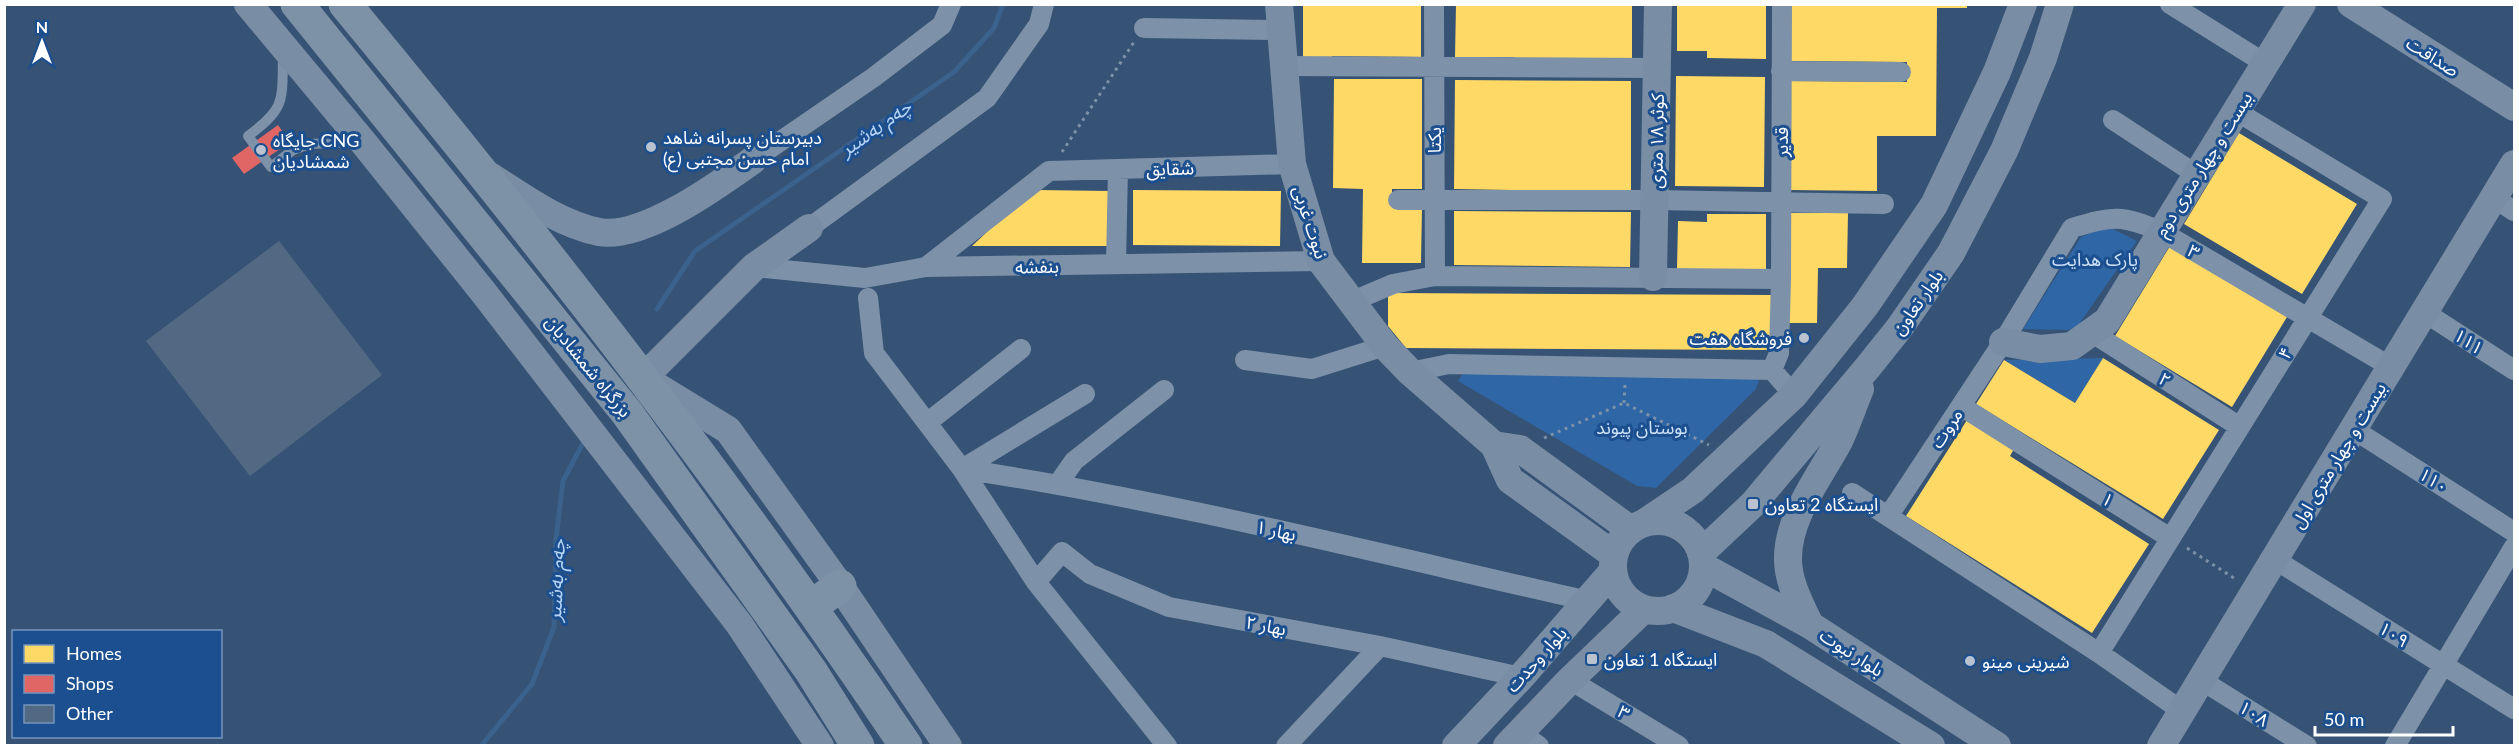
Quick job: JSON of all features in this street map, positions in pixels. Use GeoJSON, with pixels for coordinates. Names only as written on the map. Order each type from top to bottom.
{"type":"FeatureCollection","features":[{"type":"Feature","properties":{"kind":"highway","name":"بزرگراه شمشادیان"},"geometry":{"type":"LineString","coordinates":[[297,4],[627,412],[811,671],[858,746]]}},
{"type":"Feature","properties":{"kind":"highway","name":"بزرگراه شمشادیان"},"geometry":{"type":"LineString","coordinates":[[355,11],[483,171],[643,378],[812,606],[906,746]]}},
{"type":"Feature","properties":{"kind":"highway"},"geometry":{"type":"LineString","coordinates":[[812,606],[840,586]]}},
{"type":"Feature","properties":{"kind":"main road"},"geometry":{"type":"LineString","coordinates":[[248,4],[484,293],[732,615],[820,746]]}},
{"type":"Feature","properties":{"kind":"main road","name":"کوثر ۱۸ متری"},"geometry":{"type":"LineString","coordinates":[[1653,277],[1658,4]]}},
{"type":"Feature","properties":{"kind":"main road"},"geometry":{"type":"LineString","coordinates":[[1637,526],[1659,520],[1679,526],[1695,540],[1703,560],[1702,578],[1692,597],[1673,608],[1659,611],[1644,609],[1623,594],[1614,563],[1620,541],[1637,526],[1693,490],[1731,456],[1794,395],[1865,306],[1934,205],[1997,72],[2023,4]]}},
{"type":"Feature","properties":{"kind":"main road","name":"بلوار تعاون"},"geometry":{"type":"LineString","coordinates":[[1703,560],[1869,367],[1900,327],[1951,253],[2004,151],[2043,58],[2060,4]]}},
{"type":"Feature","properties":{"kind":"main road","name":"بیست و چهار متری دوم"},"geometry":{"type":"LineString","coordinates":[[2003,342],[2040,349],[2072,345],[2107,321],[2302,4]]}},
{"type":"Feature","properties":{"kind":"main road","name":"صداقت"},"geometry":{"type":"LineString","coordinates":[[2351,4],[2514,107]]}},
{"type":"Feature","properties":{"kind":"main road","name":"نبوت غربی"},"geometry":{"type":"LineString","coordinates":[[1279,17],[1292,164],[1321,261],[1385,346],[1410,372],[1507,447],[1637,526]]}},
{"type":"Feature","properties":{"kind":"main road"},"geometry":{"type":"LineString","coordinates":[[483,171],[570,224],[600,232],[614,233],[627,232],[678,209],[753,160]]}},
{"type":"Feature","properties":{"kind":"main road","name":"بیست و چهار متری اول"},"geometry":{"type":"LineString","coordinates":[[2161,746],[2424,312],[2504,205],[2514,164]]}},
{"type":"Feature","properties":{"kind":"main road"},"geometry":{"type":"LineString","coordinates":[[808,228],[754,267],[643,378],[728,430],[840,586],[948,746]]}},
{"type":"Feature","properties":{"kind":"main road"},"geometry":{"type":"LineString","coordinates":[[1810,625],[1788,560],[1791,537],[1803,505],[1840,439],[1869,367]]}},
{"type":"Feature","properties":{"kind":"main road","name":"نبوت غربی"},"geometry":{"type":"LineString","coordinates":[[1507,447],[1510,480],[1614,563]]}},
{"type":"Feature","properties":{"kind":"main road","name":"بلوار نبوت"},"geometry":{"type":"LineString","coordinates":[[1703,560],[1810,625],[1997,746]]}},
{"type":"Feature","properties":{"kind":"main road","name":"بلوار وحدت"},"geometry":{"type":"LineString","coordinates":[[1456,746],[1588,601],[1614,563]]}},
{"type":"Feature","properties":{"kind":"main road","name":"بلوار نبوت"},"geometry":{"type":"LineString","coordinates":[[1673,608],[1766,644],[1931,746]]}},
{"type":"Feature","properties":{"kind":"main road","name":"بلوار وحدت"},"geometry":{"type":"LineString","coordinates":[[1522,741],[1569,680],[1644,609]]}},
{"type":"Feature","properties":{"kind":"street"},"geometry":{"type":"LineString","coordinates":[[753,160],[873,77],[942,25],[951,4]]}},
{"type":"Feature","properties":{"kind":"street"},"geometry":{"type":"LineString","coordinates":[[808,228],[987,98],[1039,24],[1044,4]]}},
{"type":"Feature","properties":{"kind":"street","name":"یکتا"},"geometry":{"type":"LineString","coordinates":[[1434,4],[1435,276]]}},
{"type":"Feature","properties":{"kind":"street","name":"قدیر"},"geometry":{"type":"LineString","coordinates":[[1772,370],[1779,352],[1781,279],[1782,4]]}},
{"type":"Feature","properties":{"kind":"street"},"geometry":{"type":"LineString","coordinates":[[2170,4],[2266,64]]}},
{"type":"Feature","properties":{"kind":"street"},"geometry":{"type":"LineString","coordinates":[[1144,28],[1279,17]]}},
{"type":"Feature","properties":{"kind":"street"},"geometry":{"type":"LineString","coordinates":[[1283,66],[1434,69],[1657,68]]}},
{"type":"Feature","properties":{"kind":"street"},"geometry":{"type":"LineString","coordinates":[[1781,71],[1901,72]]}},
{"type":"Feature","properties":{"kind":"street","name":"۴"},"geometry":{"type":"LineString","coordinates":[[2099,653],[2382,199],[2236,111]]}},
{"type":"Feature","properties":{"kind":"street"},"geometry":{"type":"LineString","coordinates":[[2113,120],[2197,175]]}},
{"type":"Feature","properties":{"kind":"street","name":"شقایق"},"geometry":{"type":"LineString","coordinates":[[1049,171],[1292,164]]}},
{"type":"Feature","properties":{"kind":"street"},"geometry":{"type":"LineString","coordinates":[[1116,264],[1118,169]]}},
{"type":"Feature","properties":{"kind":"street"},"geometry":{"type":"LineString","coordinates":[[926,267],[1049,171]]}},
{"type":"Feature","properties":{"kind":"street"},"geometry":{"type":"LineString","coordinates":[[1398,200],[1654,200],[1884,204]]}},
{"type":"Feature","properties":{"kind":"street","name":"۳"},"geometry":{"type":"LineString","coordinates":[[2003,342],[2072,228],[2111,217],[2141,222],[2162,232],[2391,367]]}},
{"type":"Feature","properties":{"kind":"street","name":"بنفشه"},"geometry":{"type":"LineString","coordinates":[[754,267],[865,278],[926,267],[1321,261]]}},
{"type":"Feature","properties":{"kind":"street"},"geometry":{"type":"LineString","coordinates":[[1353,301],[1393,284],[1435,276],[1781,279]]}},
{"type":"Feature","properties":{"kind":"street"},"geometry":{"type":"LineString","coordinates":[[868,298],[874,353],[962,469],[1035,582],[1167,746]]}},
{"type":"Feature","properties":{"kind":"street","name":"۱۱۱"},"geometry":{"type":"LineString","coordinates":[[2424,312],[2514,370]]}},
{"type":"Feature","properties":{"kind":"street","name":"۲"},"geometry":{"type":"LineString","coordinates":[[2091,332],[2240,427]]}},
{"type":"Feature","properties":{"kind":"street","name":"مروت"},"geometry":{"type":"LineString","coordinates":[[1889,515],[2003,342]]}},
{"type":"Feature","properties":{"kind":"street"},"geometry":{"type":"LineString","coordinates":[[1245,360],[1312,369],[1385,346]]}},
{"type":"Feature","properties":{"kind":"street"},"geometry":{"type":"LineString","coordinates":[[928,422],[1021,349]]}},
{"type":"Feature","properties":{"kind":"street"},"geometry":{"type":"LineString","coordinates":[[1410,372],[1449,364],[1772,370],[1794,395]]}},
{"type":"Feature","properties":{"kind":"street"},"geometry":{"type":"LineString","coordinates":[[1058,484],[1074,461],[1164,390]]}},
{"type":"Feature","properties":{"kind":"street"},"geometry":{"type":"LineString","coordinates":[[962,469],[1085,394]]}},
{"type":"Feature","properties":{"kind":"street","name":"۱"},"geometry":{"type":"LineString","coordinates":[[1961,406],[2170,538]]}},
{"type":"Feature","properties":{"kind":"street","name":"۱۱۰"},"geometry":{"type":"LineString","coordinates":[[2354,429],[2514,532]]}},
{"type":"Feature","properties":{"kind":"street","name":"بهار ۱"},"geometry":{"type":"LineString","coordinates":[[962,469],[1058,484],[1336,542],[1588,601]]}},
{"type":"Feature","properties":{"kind":"street"},"geometry":{"type":"LineString","coordinates":[[1852,493],[2099,653],[2182,711]]}},
{"type":"Feature","properties":{"kind":"street"},"geometry":{"type":"LineString","coordinates":[[2395,746],[2514,547]]}},
{"type":"Feature","properties":{"kind":"street","name":"بهار ۲"},"geometry":{"type":"LineString","coordinates":[[1035,582],[1062,552],[1090,574],[1169,607],[1380,646],[1521,677]]}},
{"type":"Feature","properties":{"kind":"street","name":"۱۰۹"},"geometry":{"type":"LineString","coordinates":[[2274,559],[2514,709]]}},
{"type":"Feature","properties":{"kind":"street"},"geometry":{"type":"LineString","coordinates":[[1286,746],[1380,646]]}},
{"type":"Feature","properties":{"kind":"street","name":"۳"},"geometry":{"type":"LineString","coordinates":[[1569,680],[1679,746]]}},
{"type":"Feature","properties":{"kind":"street","name":"۱۰۸"},"geometry":{"type":"LineString","coordinates":[[2201,680],[2307,746]]}},
{"type":"Feature","properties":{"kind":"lane"},"geometry":{"type":"LineString","coordinates":[[283,46],[282,90],[279,107],[272,118],[248,136],[271,167],[293,150],[309,144],[335,145],[363,142]]}},
{"type":"Feature","properties":{"kind":"path"},"geometry":{"type":"LineString","coordinates":[[1049,171],[1144,28]]}},
{"type":"Feature","properties":{"kind":"path"},"geometry":{"type":"LineString","coordinates":[[1507,447],[1624,403],[1731,456]]}},
{"type":"Feature","properties":{"kind":"path"},"geometry":{"type":"LineString","coordinates":[[2170,538],[2255,591]]}},
{"type":"Feature","properties":{"kind":"green space","name":"پارک‌ هدایت"},"geometry":{"type":"Polygon","coordinates":[[[2107,226],[2137,241],[2075,330],[2023,329],[2081,237],[2107,226]]]}},
{"type":"Feature","properties":{"kind":"green space"},"geometry":{"type":"Polygon","coordinates":[[[2103,358],[2075,403],[2004,360],[2103,358]]]}},
{"type":"Feature","properties":{"kind":"green space","name":"بوستان پیوند"},"geometry":{"type":"Polygon","coordinates":[[[1464,372],[1760,377],[1756,389],[1656,488],[1637,486],[1458,381],[1464,372]]]}},
{"type":"Feature","properties":{"kind":"building: Homes"},"geometry":{"type":"Polygon","coordinates":[[[1303,4],[1421,4],[1421,57],[1332,56],[1332,63],[1303,63],[1303,4]]]}},
{"type":"Feature","properties":{"kind":"building: Homes"},"geometry":{"type":"Polygon","coordinates":[[[1456,4],[1632,4],[1632,58],[1544,58],[1544,65],[1514,65],[1514,57],[1455,57],[1456,4]]]}},
{"type":"Feature","properties":{"kind":"building: Homes"},"geometry":{"type":"Polygon","coordinates":[[[1677,4],[1766,4],[1766,59],[1707,58],[1707,51],[1677,51],[1677,4]]]}},
{"type":"Feature","properties":{"kind":"building: Homes"},"geometry":{"type":"Polygon","coordinates":[[[1790,4],[1967,4],[1967,8],[1937,8],[1936,136],[1877,136],[1877,191],[1789,190],[1790,81],[1907,82],[1907,62],[1790,61],[1790,4]]]}},
{"type":"Feature","properties":{"kind":"building: Homes"},"geometry":{"type":"Polygon","coordinates":[[[1676,76],[1765,77],[1764,187],[1675,186],[1676,76]]]}},
{"type":"Feature","properties":{"kind":"building: Homes"},"geometry":{"type":"Polygon","coordinates":[[[1334,79],[1422,79],[1422,189],[1392,189],[1392,208],[1422,208],[1421,263],[1362,263],[1363,189],[1333,188],[1334,79]]]}},
{"type":"Feature","properties":{"kind":"building: Homes"},"geometry":{"type":"Polygon","coordinates":[[[1455,80],[1631,81],[1631,191],[1542,190],[1542,197],[1513,197],[1513,190],[1454,189],[1455,80]]]}},
{"type":"Feature","properties":{"kind":"building: Homes"},"geometry":{"type":"Polygon","coordinates":[[[2239,133],[2357,204],[2302,294],[2184,224],[2239,133]]]}},
{"type":"Feature","properties":{"kind":"building: Homes"},"geometry":{"type":"Polygon","coordinates":[[[1037,190],[1111,191],[1110,246],[972,246],[1023,198],[1037,190]]]}},
{"type":"Feature","properties":{"kind":"building: Homes"},"geometry":{"type":"Polygon","coordinates":[[[1133,190],[1281,191],[1280,246],[1133,245],[1133,190]]]}},
{"type":"Feature","properties":{"kind":"building: Homes"},"geometry":{"type":"Polygon","coordinates":[[[1454,211],[1631,212],[1630,267],[1454,265],[1454,211]]]}},
{"type":"Feature","properties":{"kind":"building: Homes"},"geometry":{"type":"Polygon","coordinates":[[[1789,213],[1848,213],[1847,268],[1818,268],[1817,323],[1788,323],[1789,213]]]}},
{"type":"Feature","properties":{"kind":"building: Homes"},"geometry":{"type":"Polygon","coordinates":[[[1707,214],[1766,214],[1766,269],[1677,269],[1678,221],[1707,222],[1707,214]]]}},
{"type":"Feature","properties":{"kind":"building: Homes"},"geometry":{"type":"Polygon","coordinates":[[[2170,246],[2287,317],[2232,407],[2115,336],[2170,246]]]}},
{"type":"Feature","properties":{"kind":"building: Homes"},"geometry":{"type":"Polygon","coordinates":[[[1388,293],[1773,295],[1773,350],[1406,348],[1388,326],[1388,293]]]}},
{"type":"Feature","properties":{"kind":"building: Homes"},"geometry":{"type":"Polygon","coordinates":[[[2103,358],[2219,430],[2163,519],[1976,404],[2004,360],[2075,403],[2103,358]]]}},
{"type":"Feature","properties":{"kind":"building: Homes"},"geometry":{"type":"Polygon","coordinates":[[[1967,420],[2014,449],[2010,456],[2149,544],[2092,633],[1906,516],[1967,420]]]}},
{"type":"Feature","properties":{"kind":"building: Shops","name":"جایگاه CNG شمشادیان"},"geometry":{"type":"Polygon","coordinates":[[[278,125],[290,142],[244,174],[232,158],[278,125]]]}},
{"type":"Feature","properties":{"kind":"building: Other"},"geometry":{"type":"Polygon","coordinates":[[[279,241],[382,375],[250,476],[146,341],[279,241]]]}},
{"type":"Feature","properties":{"kind":"waterway","name":"چەم بەشیر"},"geometry":{"type":"LineString","coordinates":[[657,309],[695,251],[954,72],[994,28],[1003,4]]}},
{"type":"Feature","properties":{"kind":"waterway","name":"چەم بەشیر"},"geometry":{"type":"LineString","coordinates":[[481,746],[532,684],[554,627],[556,539],[563,481],[585,439]]}},
{"type":"Feature","properties":{"kind":"place","name":"دبیرستان پسرانه شاهد امام حسن مجتبی (ع)"},"geometry":{"type":"Point","coordinates":[651,147]}},
{"type":"Feature","properties":{"kind":"place","name":"جایگاه CNG شمشادیان"},"geometry":{"type":"Point","coordinates":[261,150]}},
{"type":"Feature","properties":{"kind":"place","name":"فروشگاه هفت"},"geometry":{"type":"Point","coordinates":[1804,338]}},
{"type":"Feature","properties":{"kind":"place","name":"ایستگاه 2 تعاون"},"geometry":{"type":"Point","coordinates":[1753,504]}},
{"type":"Feature","properties":{"kind":"place","name":"ایستگاه 1 تعاون"},"geometry":{"type":"Point","coordinates":[1592,659]}},
{"type":"Feature","properties":{"kind":"place","name":"شیرینی مینو"},"geometry":{"type":"Point","coordinates":[1970,661]}}]}
